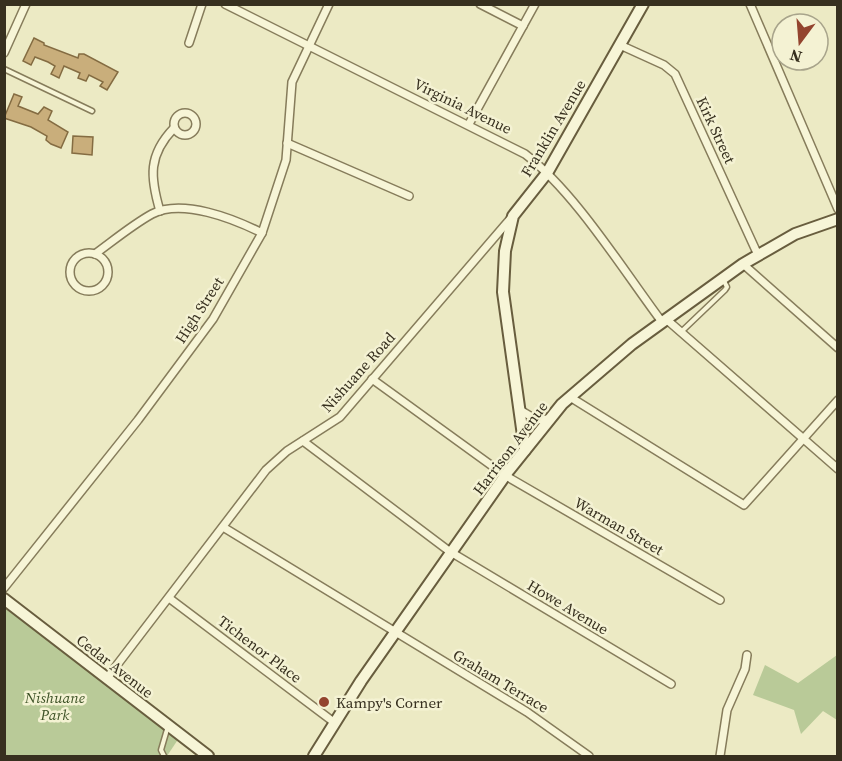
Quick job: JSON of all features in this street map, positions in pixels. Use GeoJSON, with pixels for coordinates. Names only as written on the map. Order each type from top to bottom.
{"type":"FeatureCollection","features":[{"type":"Feature","properties":{"kind":"street"},"geometry":{"type":"LineString","coordinates":[[4,52],[26,4]]}},
{"type":"Feature","properties":{"kind":"street"},"geometry":{"type":"LineString","coordinates":[[189,43],[202,4]]}},
{"type":"Feature","properties":{"kind":"street","name":"Virginia Avenue"},"geometry":{"type":"LineString","coordinates":[[225,4],[525,154],[547,173],[664,320],[681,332],[837,470]]}},
{"type":"Feature","properties":{"kind":"street","name":"High Street"},"geometry":{"type":"LineString","coordinates":[[4,588],[138,420],[213,319],[262,233],[286,159],[292,82],[329,4]]}},
{"type":"Feature","properties":{"kind":"street"},"geometry":{"type":"LineString","coordinates":[[480,4],[523,26]]}},
{"type":"Feature","properties":{"kind":"street"},"geometry":{"type":"LineString","coordinates":[[469,124],[535,4]]}},
{"type":"Feature","properties":{"kind":"street","name":"Franklin Avenue"},"geometry":{"type":"LineString","coordinates":[[525,450],[503,292],[505,251],[513,216],[547,173],[643,4]]}},
{"type":"Feature","properties":{"kind":"street"},"geometry":{"type":"LineString","coordinates":[[750,4],[837,208]]}},
{"type":"Feature","properties":{"kind":"street","name":"Kirk Street"},"geometry":{"type":"LineString","coordinates":[[620,45],[664,65],[675,74],[758,255]]}},
{"type":"Feature","properties":{"kind":"street"},"geometry":{"type":"LineString","coordinates":[[160,211],[152,184],[152,170],[161,145],[174,128]]}},
{"type":"Feature","properties":{"kind":"street"},"geometry":{"type":"LineString","coordinates":[[287,143],[409,196]]}},
{"type":"Feature","properties":{"kind":"street"},"geometry":{"type":"LineString","coordinates":[[95,254],[106,264],[105,281],[97,289],[82,290],[71,278],[71,267],[81,255],[95,254],[153,213],[188,209],[234,219],[262,233]]}},
{"type":"Feature","properties":{"kind":"street","name":"Nishuane Road"},"geometry":{"type":"LineString","coordinates":[[107,678],[266,470],[287,451],[340,417],[513,216]]}},
{"type":"Feature","properties":{"kind":"street","name":"Harrison Avenue"},"geometry":{"type":"LineString","coordinates":[[314,756],[395,633],[548,419],[601,369],[722,278],[795,234],[837,219]]}},
{"type":"Feature","properties":{"kind":"street"},"geometry":{"type":"LineString","coordinates":[[743,264],[837,348]]}},
{"type":"Feature","properties":{"kind":"street","name":"Warman Street"},"geometry":{"type":"LineString","coordinates":[[372,379],[506,476],[720,600]]}},
{"type":"Feature","properties":{"kind":"street"},"geometry":{"type":"LineString","coordinates":[[570,397],[744,505],[837,400]]}},
{"type":"Feature","properties":{"kind":"street"},"geometry":{"type":"LineString","coordinates":[[520,410],[537,420],[548,419]]}},
{"type":"Feature","properties":{"kind":"street","name":"Howe Avenue"},"geometry":{"type":"LineString","coordinates":[[303,441],[452,553],[671,684]]}},
{"type":"Feature","properties":{"kind":"street","name":"Graham Terrace"},"geometry":{"type":"LineString","coordinates":[[223,527],[554,729],[589,756]]}},
{"type":"Feature","properties":{"kind":"street","name":"Tichenor Place"},"geometry":{"type":"LineString","coordinates":[[169,598],[335,723]]}},
{"type":"Feature","properties":{"kind":"street","name":"Cedar Avenue"},"geometry":{"type":"LineString","coordinates":[[4,599],[208,756]]}},
{"type":"Feature","properties":{"kind":"street"},"geometry":{"type":"LineString","coordinates":[[720,756],[727,710],[745,669],[747,655]]}},
{"type":"Feature","properties":{"kind":"lane"},"geometry":{"type":"LineString","coordinates":[[4,69],[92,111]]}},
{"type":"Feature","properties":{"kind":"lane"},"geometry":{"type":"LineString","coordinates":[[681,332],[725,290],[727,287],[722,278]]}},
{"type":"Feature","properties":{"kind":"lane"},"geometry":{"type":"LineString","coordinates":[[164,756],[161,750],[168,725]]}},
{"type":"Feature","properties":{"kind":"green space","name":"Nishuane Park"},"geometry":{"type":"Polygon","coordinates":[[[4,599],[179,738],[167,756],[5,756],[4,599]]]}},
{"type":"Feature","properties":{"kind":"green space"},"geometry":{"type":"Polygon","coordinates":[[[837,655],[837,720],[823,711],[801,734],[794,710],[753,695],[765,665],[798,683],[837,655]]]}},
{"type":"Feature","properties":{"kind":"building"},"geometry":{"type":"Polygon","coordinates":[[[34,38],[44,45],[78,58],[79,54],[84,54],[118,72],[107,90],[100,86],[103,82],[89,75],[86,81],[78,78],[80,73],[64,66],[59,78],[51,74],[55,66],[48,62],[35,57],[31,65],[23,61],[34,38]]]}},
{"type":"Feature","properties":{"kind":"building"},"geometry":{"type":"Polygon","coordinates":[[[14,94],[22,97],[18,106],[38,114],[44,107],[52,111],[48,120],[68,132],[61,148],[51,144],[46,140],[47,136],[31,127],[4,118],[14,94]]]}},
{"type":"Feature","properties":{"kind":"building"},"geometry":{"type":"Polygon","coordinates":[[[73,136],[93,137],[92,155],[72,153],[73,136]]]}},
{"type":"Feature","properties":{"kind":"place","name":"Kampy's Corner"},"geometry":{"type":"Point","coordinates":[324,702]}}]}
